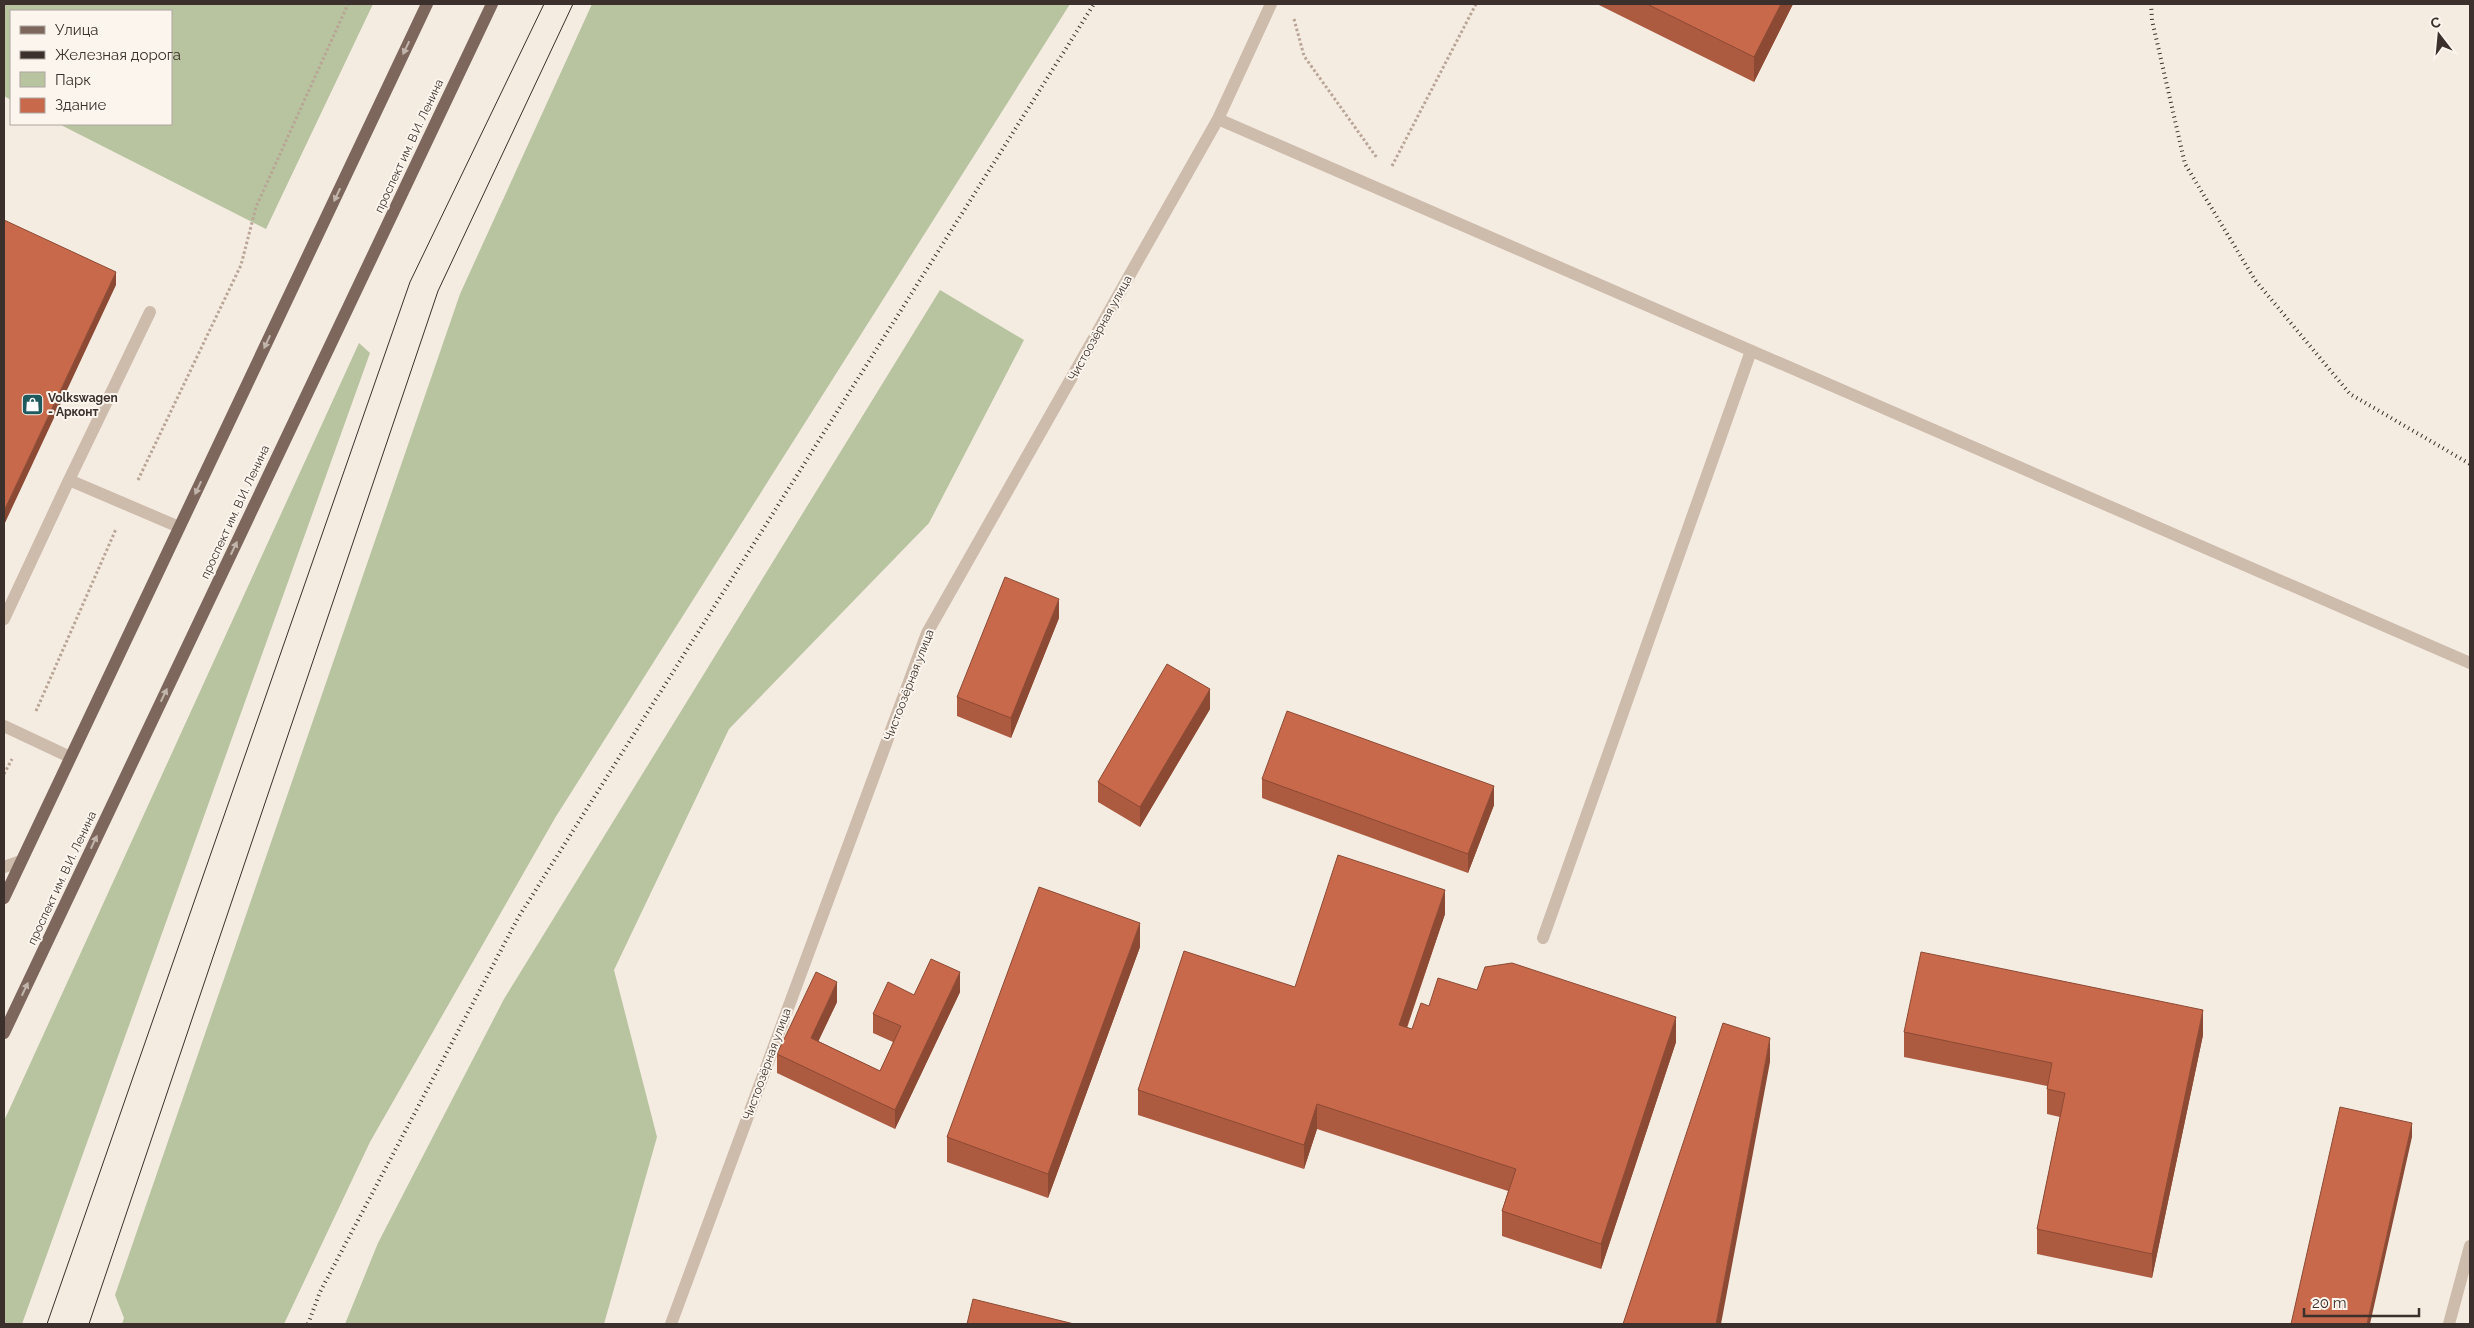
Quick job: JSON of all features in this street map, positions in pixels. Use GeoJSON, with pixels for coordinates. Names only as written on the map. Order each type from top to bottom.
{"type":"FeatureCollection","features":[{"type":"Feature","properties":{"kind":"main road"},"geometry":{"type":"LineString","coordinates":[[4,898],[427,4]]}},
{"type":"Feature","properties":{"kind":"main road","name":"проспект им. В.И. Ленина"},"geometry":{"type":"LineString","coordinates":[[4,1032],[492,4]]}},
{"type":"Feature","properties":{"kind":"street","name":"Чистоозёрная улица"},"geometry":{"type":"LineString","coordinates":[[671,1324],[927,633],[1218,119],[1271,4]]}},
{"type":"Feature","properties":{"kind":"street"},"geometry":{"type":"LineString","coordinates":[[1218,119],[2470,663]]}},
{"type":"Feature","properties":{"kind":"street"},"geometry":{"type":"LineString","coordinates":[[4,619],[68,480],[150,312]]}},
{"type":"Feature","properties":{"kind":"street"},"geometry":{"type":"LineString","coordinates":[[1543,938],[1751,350]]}},
{"type":"Feature","properties":{"kind":"street"},"geometry":{"type":"LineString","coordinates":[[68,480],[179,528]]}},
{"type":"Feature","properties":{"kind":"street"},"geometry":{"type":"LineString","coordinates":[[4,726],[70,757]]}},
{"type":"Feature","properties":{"kind":"street"},"geometry":{"type":"LineString","coordinates":[[4,867],[21,861]]}},
{"type":"Feature","properties":{"kind":"street"},"geometry":{"type":"LineString","coordinates":[[2449,1324],[2470,1246]]}},
{"type":"Feature","properties":{"kind":"path"},"geometry":{"type":"LineString","coordinates":[[256,207],[348,4]]}},
{"type":"Feature","properties":{"kind":"path"},"geometry":{"type":"LineString","coordinates":[[1388,173],[1476,4]]}},
{"type":"Feature","properties":{"kind":"path"},"geometry":{"type":"LineString","coordinates":[[1292,12],[1304,56],[1382,165]]}},
{"type":"Feature","properties":{"kind":"green space"},"geometry":{"type":"Polygon","coordinates":[[[4,4],[373,4],[266,229],[61,125],[172,125],[172,10],[10,10],[10,99],[4,96],[4,4]]]}},
{"type":"Feature","properties":{"kind":"green space"},"geometry":{"type":"Polygon","coordinates":[[[592,4],[1070,4],[555,818],[370,1142],[284,1324],[122,1324],[124,1318],[115,1295],[460,294],[592,4]]]}},
{"type":"Feature","properties":{"kind":"green space"},"geometry":{"type":"Polygon","coordinates":[[[940,290],[1024,340],[929,523],[729,729],[614,970],[657,1137],[604,1324],[345,1324],[378,1243],[504,999],[940,290]]]}},
{"type":"Feature","properties":{"kind":"green space"},"geometry":{"type":"Polygon","coordinates":[[[359,343],[370,353],[22,1324],[4,1324],[4,1121],[359,343]]]}},
{"type":"Feature","properties":{"kind":"building"},"geometry":{"type":"Polygon","coordinates":[[[1647,4],[1781,4],[1754,57],[1647,4]]]}},
{"type":"Feature","properties":{"kind":"building","name":"Volkswagen - Арконт"},"geometry":{"type":"Polygon","coordinates":[[[4,220],[116,272],[4,511],[4,220]]]}},
{"type":"Feature","properties":{"kind":"building"},"geometry":{"type":"Polygon","coordinates":[[[1005,577],[1059,599],[1011,718],[957,697],[1005,577]]]}},
{"type":"Feature","properties":{"kind":"building"},"geometry":{"type":"Polygon","coordinates":[[[1167,664],[1210,689],[1140,807],[1098,782],[1167,664]]]}},
{"type":"Feature","properties":{"kind":"building"},"geometry":{"type":"Polygon","coordinates":[[[1287,711],[1494,786],[1468,854],[1262,779],[1287,711]]]}},
{"type":"Feature","properties":{"kind":"building"},"geometry":{"type":"Polygon","coordinates":[[[1338,855],[1445,890],[1399,1025],[1412,1029],[1421,1003],[1429,1006],[1438,978],[1477,990],[1485,967],[1512,963],[1676,1017],[1601,1244],[1502,1211],[1516,1169],[1317,1104],[1304,1145],[1138,1090],[1184,951],[1295,987],[1338,855]]]}},
{"type":"Feature","properties":{"kind":"building"},"geometry":{"type":"Polygon","coordinates":[[[1039,887],[1140,923],[1048,1174],[947,1137],[1039,887]]]}},
{"type":"Feature","properties":{"kind":"building"},"geometry":{"type":"Polygon","coordinates":[[[1921,952],[2203,1010],[2152,1254],[2037,1229],[2065,1093],[2047,1089],[2052,1063],[1904,1032],[1921,952]]]}},
{"type":"Feature","properties":{"kind":"building"},"geometry":{"type":"Polygon","coordinates":[[[931,959],[960,972],[895,1110],[777,1054],[816,972],[837,982],[811,1038],[880,1071],[901,1026],[873,1014],[888,982],[914,995],[931,959]]]}},
{"type":"Feature","properties":{"kind":"building"},"geometry":{"type":"Polygon","coordinates":[[[1723,1023],[1770,1038],[1716,1324],[1623,1324],[1723,1023]]]}},
{"type":"Feature","properties":{"kind":"building"},"geometry":{"type":"Polygon","coordinates":[[[2340,1107],[2412,1123],[2367,1324],[2291,1324],[2340,1107]]]}},
{"type":"Feature","properties":{"kind":"building"},"geometry":{"type":"Polygon","coordinates":[[[973,1299],[1074,1324],[967,1324],[973,1299]]]}},
{"type":"Feature","properties":{"kind":"tram line"},"geometry":{"type":"LineString","coordinates":[[47,1324],[410,282],[544,4]]}},
{"type":"Feature","properties":{"kind":"tram line"},"geometry":{"type":"LineString","coordinates":[[89,1324],[438,291],[573,4]]}},
{"type":"Feature","properties":{"kind":"railway"},"geometry":{"type":"LineString","coordinates":[[308,1324],[320,1292],[518,918],[1094,4]]}},
{"type":"Feature","properties":{"kind":"railway"},"geometry":{"type":"LineString","coordinates":[[2151,4],[2152,20],[2185,164],[2255,280],[2350,394],[2470,464]]}},
{"type":"Feature","properties":{"kind":"place","name":"Volkswagen - Арконт"},"geometry":{"type":"Point","coordinates":[32,405]}}]}
